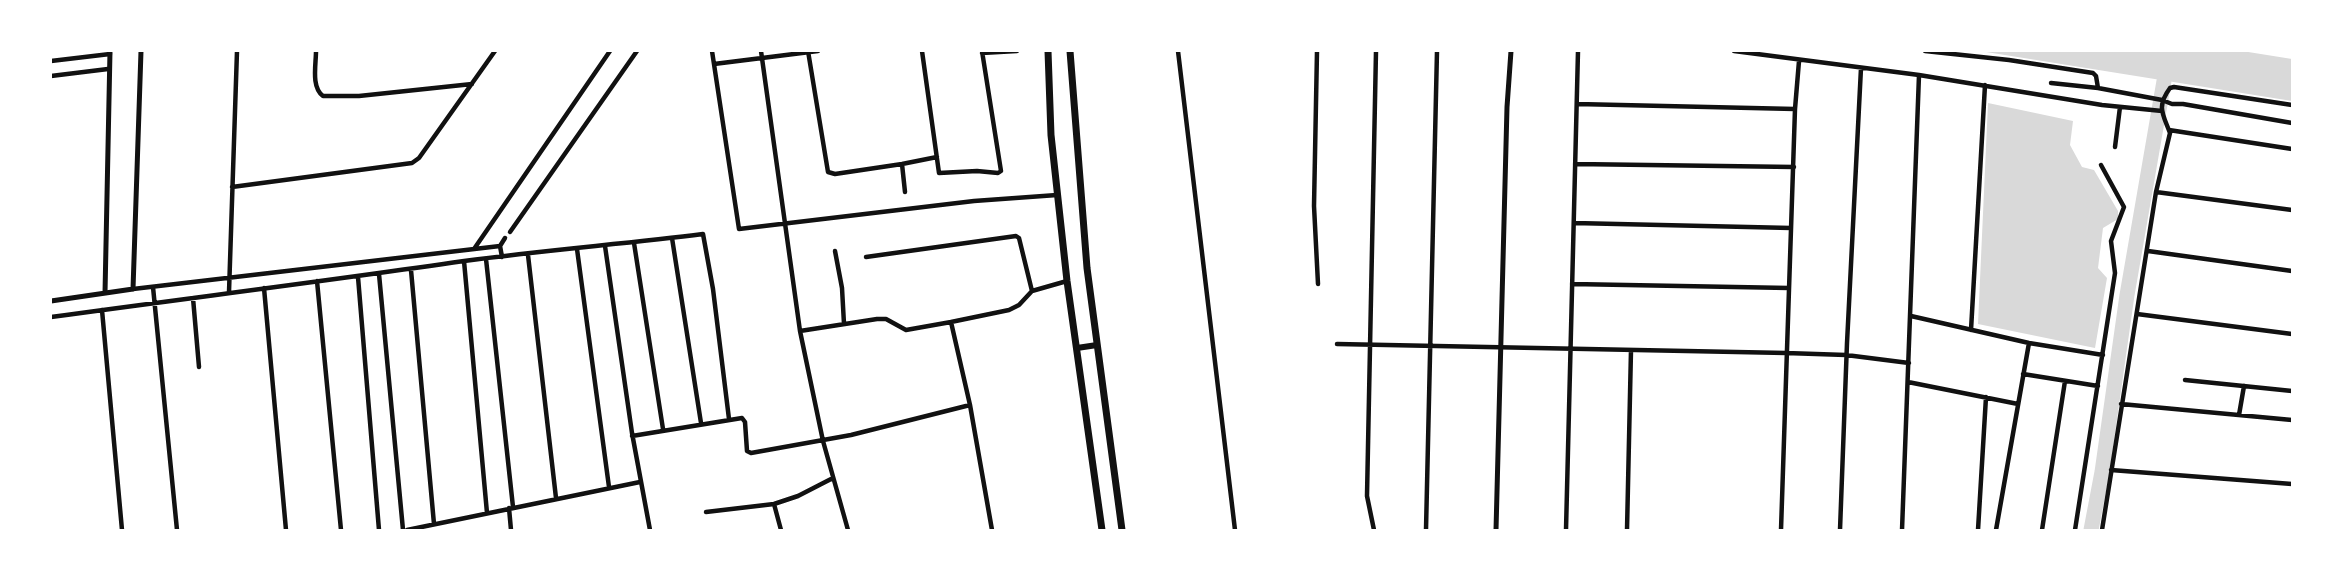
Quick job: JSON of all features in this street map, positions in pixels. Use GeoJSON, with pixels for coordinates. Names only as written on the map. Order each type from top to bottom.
{"type":"FeatureCollection","features":[{"type":"Feature","properties":{"kind":"main road"},"geometry":{"type":"LineString","coordinates":[[1048,51],[1057,195],[1102,530]]}},
{"type":"Feature","properties":{"kind":"main road"},"geometry":{"type":"LineString","coordinates":[[1070,51],[1079,190],[1122,530]]}},
{"type":"Feature","properties":{"kind":"main road"},"geometry":{"type":"LineString","coordinates":[[1077,348],[1097,345]]}},
{"type":"Feature","properties":{"kind":"street"},"geometry":{"type":"LineString","coordinates":[[133,289],[141,51]]}},
{"type":"Feature","properties":{"kind":"street"},"geometry":{"type":"LineString","coordinates":[[229,292],[237,51]]}},
{"type":"Feature","properties":{"kind":"street"},"geometry":{"type":"LineString","coordinates":[[316,51],[315,85],[323,96],[350,96],[472,84]]}},
{"type":"Feature","properties":{"kind":"street"},"geometry":{"type":"LineString","coordinates":[[232,187],[412,164],[419,158],[495,51]]}},
{"type":"Feature","properties":{"kind":"street"},"geometry":{"type":"LineString","coordinates":[[474,249],[610,51]]}},
{"type":"Feature","properties":{"kind":"street"},"geometry":{"type":"LineString","coordinates":[[510,232],[637,51]]}},
{"type":"Feature","properties":{"kind":"street"},"geometry":{"type":"LineString","coordinates":[[712,51],[739,230],[974,201],[1057,195]]}},
{"type":"Feature","properties":{"kind":"street"},"geometry":{"type":"LineString","coordinates":[[761,51],[800,331],[823,441],[848,530]]}},
{"type":"Feature","properties":{"kind":"street"},"geometry":{"type":"LineString","coordinates":[[714,64],[818,51]]}},
{"type":"Feature","properties":{"kind":"street"},"geometry":{"type":"LineString","coordinates":[[922,51],[938,171],[942,174],[1000,172],[982,52],[1017,51]]}},
{"type":"Feature","properties":{"kind":"street"},"geometry":{"type":"LineString","coordinates":[[1178,51],[1235,530]]}},
{"type":"Feature","properties":{"kind":"street"},"geometry":{"type":"LineString","coordinates":[[1317,51],[1314,206],[1318,284]]}},
{"type":"Feature","properties":{"kind":"street"},"geometry":{"type":"LineString","coordinates":[[1374,530],[1367,496],[1376,51]]}},
{"type":"Feature","properties":{"kind":"street"},"geometry":{"type":"LineString","coordinates":[[1426,530],[1437,51]]}},
{"type":"Feature","properties":{"kind":"street"},"geometry":{"type":"LineString","coordinates":[[1496,530],[1507,119],[1511,51]]}},
{"type":"Feature","properties":{"kind":"street"},"geometry":{"type":"LineString","coordinates":[[1566,530],[1578,51]]}},
{"type":"Feature","properties":{"kind":"street"},"geometry":{"type":"LineString","coordinates":[[1734,51],[1919,75],[2120,107],[2161,109]]}},
{"type":"Feature","properties":{"kind":"street"},"geometry":{"type":"LineString","coordinates":[[1925,51],[2008,60],[2093,73],[2096,76],[2098,88]]}},
{"type":"Feature","properties":{"kind":"street"},"geometry":{"type":"LineString","coordinates":[[51,61],[110,52],[105,293]]}},
{"type":"Feature","properties":{"kind":"street"},"geometry":{"type":"LineString","coordinates":[[808,52],[828,172],[835,174],[937,157]]}},
{"type":"Feature","properties":{"kind":"street"},"geometry":{"type":"LineString","coordinates":[[1781,530],[1798,61]]}},
{"type":"Feature","properties":{"kind":"street"},"geometry":{"type":"LineString","coordinates":[[1840,530],[1846,355],[1862,68]]}},
{"type":"Feature","properties":{"kind":"street"},"geometry":{"type":"LineString","coordinates":[[51,76],[108,69]]}},
{"type":"Feature","properties":{"kind":"street"},"geometry":{"type":"LineString","coordinates":[[1902,530],[1919,75]]}},
{"type":"Feature","properties":{"kind":"street"},"geometry":{"type":"LineString","coordinates":[[2051,83],[2098,88],[2160,99],[2172,104],[2292,123]]}},
{"type":"Feature","properties":{"kind":"street"},"geometry":{"type":"LineString","coordinates":[[1971,330],[1985,85]]}},
{"type":"Feature","properties":{"kind":"street"},"geometry":{"type":"LineString","coordinates":[[2292,105],[2174,87],[2170,88],[2160,99],[2164,123],[2169,129],[2292,149]]}},
{"type":"Feature","properties":{"kind":"street"},"geometry":{"type":"LineString","coordinates":[[1577,104],[1795,109]]}},
{"type":"Feature","properties":{"kind":"street"},"geometry":{"type":"LineString","coordinates":[[2115,147],[2120,107]]}},
{"type":"Feature","properties":{"kind":"street"},"geometry":{"type":"LineString","coordinates":[[2102,530],[2121,404],[2169,129]]}},
{"type":"Feature","properties":{"kind":"street"},"geometry":{"type":"LineString","coordinates":[[902,164],[905,192]]}},
{"type":"Feature","properties":{"kind":"street"},"geometry":{"type":"LineString","coordinates":[[1575,164],[1794,167]]}},
{"type":"Feature","properties":{"kind":"street"},"geometry":{"type":"LineString","coordinates":[[2075,530],[2115,273],[2111,241],[2124,207],[2102,165]]}},
{"type":"Feature","properties":{"kind":"street"},"geometry":{"type":"LineString","coordinates":[[2157,192],[2292,210]]}},
{"type":"Feature","properties":{"kind":"street"},"geometry":{"type":"LineString","coordinates":[[1574,223],[1791,228]]}},
{"type":"Feature","properties":{"kind":"street"},"geometry":{"type":"LineString","coordinates":[[51,317],[155,301],[358,277],[464,261],[703,234],[713,289],[729,419]]}},
{"type":"Feature","properties":{"kind":"street"},"geometry":{"type":"LineString","coordinates":[[866,257],[1016,236],[1019,238],[1032,291]]}},
{"type":"Feature","properties":{"kind":"street"},"geometry":{"type":"LineString","coordinates":[[501,257],[500,246],[505,238]]}},
{"type":"Feature","properties":{"kind":"street"},"geometry":{"type":"LineString","coordinates":[[672,238],[701,423]]}},
{"type":"Feature","properties":{"kind":"street"},"geometry":{"type":"LineString","coordinates":[[634,243],[663,429]]}},
{"type":"Feature","properties":{"kind":"street"},"geometry":{"type":"LineString","coordinates":[[51,301],[230,277],[500,246]]}},
{"type":"Feature","properties":{"kind":"street"},"geometry":{"type":"LineString","coordinates":[[605,246],[632,436],[650,530]]}},
{"type":"Feature","properties":{"kind":"street"},"geometry":{"type":"LineString","coordinates":[[577,249],[609,487]]}},
{"type":"Feature","properties":{"kind":"street"},"geometry":{"type":"LineString","coordinates":[[835,251],[842,288],[844,324]]}},
{"type":"Feature","properties":{"kind":"street"},"geometry":{"type":"LineString","coordinates":[[2148,251],[2292,271]]}},
{"type":"Feature","properties":{"kind":"street"},"geometry":{"type":"LineString","coordinates":[[528,255],[556,498]]}},
{"type":"Feature","properties":{"kind":"street"},"geometry":{"type":"LineString","coordinates":[[486,259],[511,507],[511,530]]}},
{"type":"Feature","properties":{"kind":"street"},"geometry":{"type":"LineString","coordinates":[[464,261],[488,513]]}},
{"type":"Feature","properties":{"kind":"street"},"geometry":{"type":"LineString","coordinates":[[411,270],[434,524]]}},
{"type":"Feature","properties":{"kind":"street"},"geometry":{"type":"LineString","coordinates":[[379,274],[405,530],[640,482]]}},
{"type":"Feature","properties":{"kind":"street"},"geometry":{"type":"LineString","coordinates":[[358,277],[379,530]]}},
{"type":"Feature","properties":{"kind":"street"},"geometry":{"type":"LineString","coordinates":[[317,281],[341,530]]}},
{"type":"Feature","properties":{"kind":"street"},"geometry":{"type":"LineString","coordinates":[[800,331],[882,319],[911,330],[1009,310],[1019,305],[1032,291],[1067,281]]}},
{"type":"Feature","properties":{"kind":"street"},"geometry":{"type":"LineString","coordinates":[[1572,284],[1789,288]]}},
{"type":"Feature","properties":{"kind":"street"},"geometry":{"type":"LineString","coordinates":[[153,287],[177,530]]}},
{"type":"Feature","properties":{"kind":"street"},"geometry":{"type":"LineString","coordinates":[[264,288],[286,530]]}},
{"type":"Feature","properties":{"kind":"street"},"geometry":{"type":"LineString","coordinates":[[193,298],[199,367]]}},
{"type":"Feature","properties":{"kind":"street"},"geometry":{"type":"LineString","coordinates":[[102,310],[123,530]]}},
{"type":"Feature","properties":{"kind":"street"},"geometry":{"type":"LineString","coordinates":[[2137,314],[2292,334]]}},
{"type":"Feature","properties":{"kind":"street"},"geometry":{"type":"LineString","coordinates":[[1911,316],[2029,343],[2103,355]]}},
{"type":"Feature","properties":{"kind":"street"},"geometry":{"type":"LineString","coordinates":[[951,322],[970,405],[992,530]]}},
{"type":"Feature","properties":{"kind":"street"},"geometry":{"type":"LineString","coordinates":[[1996,530],[2029,343]]}},
{"type":"Feature","properties":{"kind":"street"},"geometry":{"type":"LineString","coordinates":[[1337,344],[1786,352],[1846,355],[1909,363]]}},
{"type":"Feature","properties":{"kind":"street"},"geometry":{"type":"LineString","coordinates":[[1627,530],[1631,350]]}},
{"type":"Feature","properties":{"kind":"street"},"geometry":{"type":"LineString","coordinates":[[2024,375],[2098,386]]}},
{"type":"Feature","properties":{"kind":"street"},"geometry":{"type":"LineString","coordinates":[[2185,380],[2292,391]]}},
{"type":"Feature","properties":{"kind":"street"},"geometry":{"type":"LineString","coordinates":[[2042,530],[2065,381]]}},
{"type":"Feature","properties":{"kind":"street"},"geometry":{"type":"LineString","coordinates":[[1908,382],[2018,404]]}},
{"type":"Feature","properties":{"kind":"street"},"geometry":{"type":"LineString","coordinates":[[2239,415],[2244,386]]}},
{"type":"Feature","properties":{"kind":"street"},"geometry":{"type":"LineString","coordinates":[[1978,530],[1986,397]]}},
{"type":"Feature","properties":{"kind":"street"},"geometry":{"type":"LineString","coordinates":[[2121,404],[2292,420]]}},
{"type":"Feature","properties":{"kind":"street"},"geometry":{"type":"LineString","coordinates":[[632,436],[663,429],[742,418],[745,422],[749,452],[823,441],[970,405]]}},
{"type":"Feature","properties":{"kind":"street"},"geometry":{"type":"LineString","coordinates":[[2111,470],[2292,484]]}},
{"type":"Feature","properties":{"kind":"street"},"geometry":{"type":"LineString","coordinates":[[706,512],[774,504],[798,496],[833,478]]}},
{"type":"Feature","properties":{"kind":"street"},"geometry":{"type":"LineString","coordinates":[[774,504],[781,530]]}},
{"type":"Feature","properties":{"kind":"shaded area"},"geometry":{"type":"Polygon","coordinates":[[[1980,51],[2242,51],[2292,59],[2292,101],[1980,51]]]}},
{"type":"Feature","properties":{"kind":"shaded area"},"geometry":{"type":"Polygon","coordinates":[[[1988,103],[2073,121],[2070,145],[2082,167],[2094,170],[2118,211],[2118,219],[2103,228],[2098,268],[2107,278],[2095,348],[1978,324],[1988,103]]]}},
{"type":"Feature","properties":{"kind":"waterway"},"geometry":{"type":"LineString","coordinates":[[2091,530],[2102,472],[2127,295],[2164,81]]}}]}
